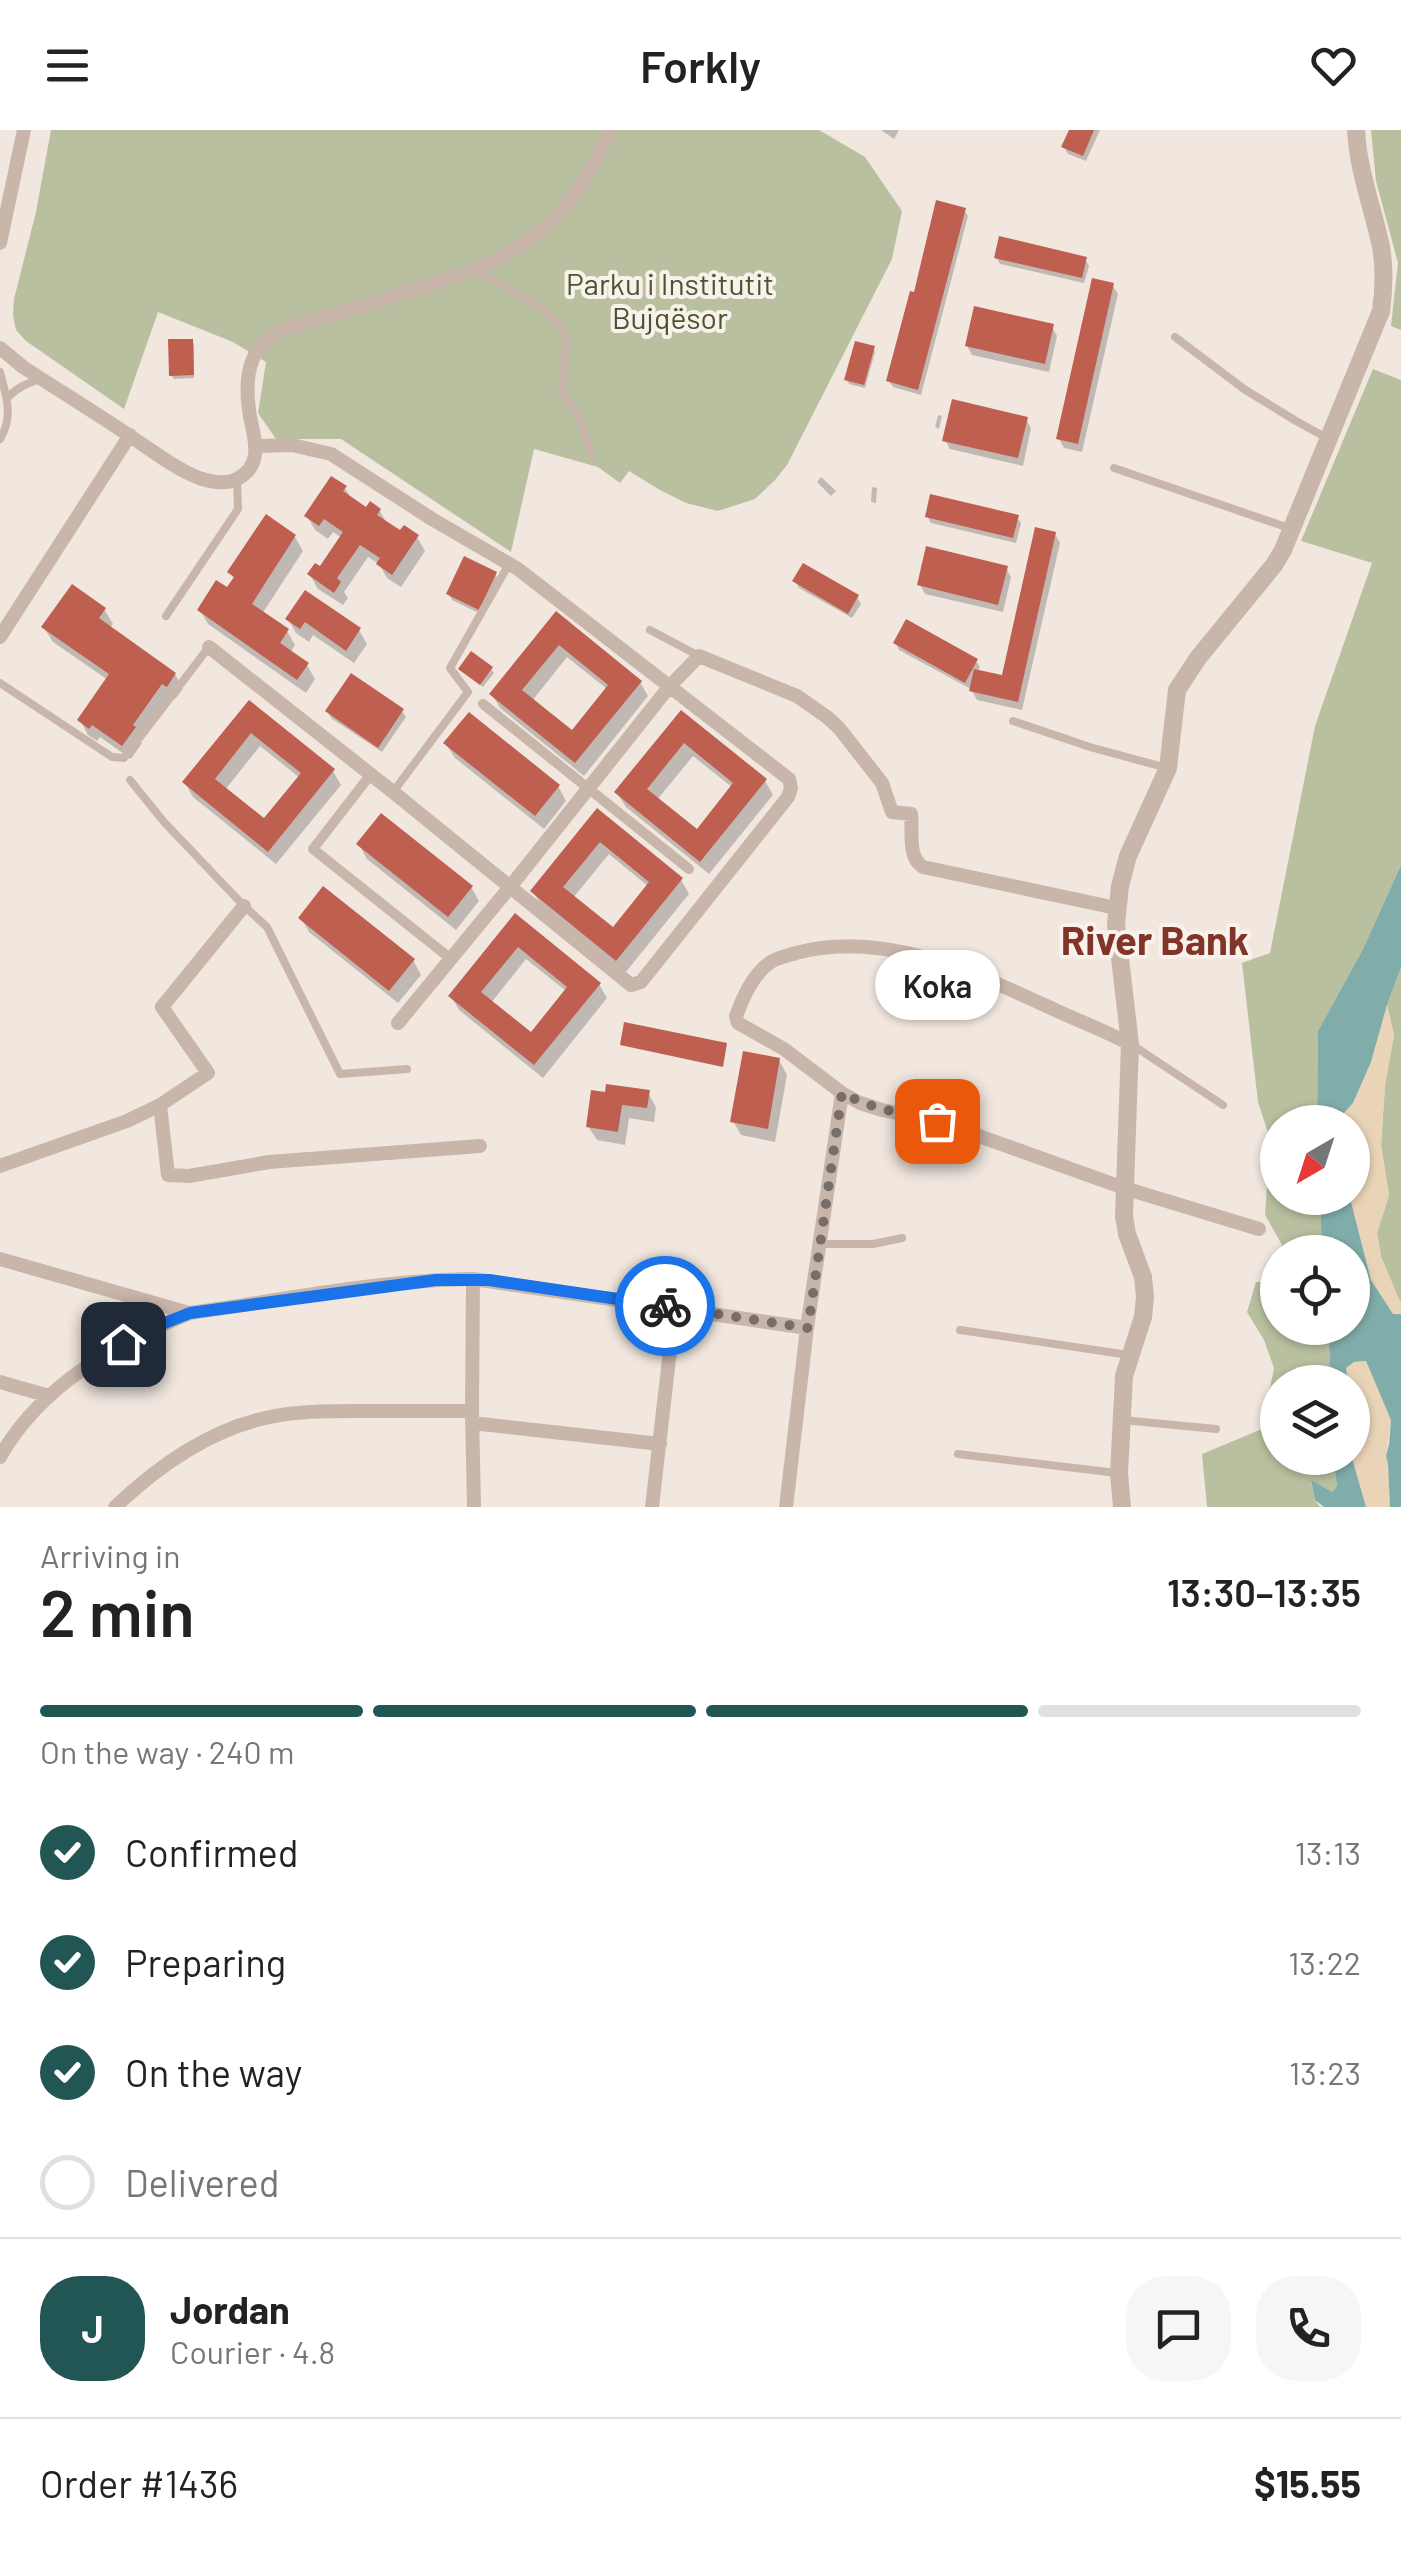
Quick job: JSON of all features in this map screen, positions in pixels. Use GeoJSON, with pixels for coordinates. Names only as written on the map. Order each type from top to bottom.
{"type":"FeatureCollection","features":[{"type":"Feature","properties":{"kind":"street"},"geometry":{"type":"LineString","coordinates":[[0,242],[24,130]]}},
{"type":"Feature","properties":{"kind":"street"},"geometry":{"type":"LineString","coordinates":[[0,348],[42,380],[196,477],[224,483],[238,479],[248,470],[257,446],[248,407],[250,373],[258,346],[269,335],[474,269],[516,249],[563,208],[581,186],[610,130]]}},
{"type":"Feature","properties":{"kind":"street"},"geometry":{"type":"LineString","coordinates":[[1122,1507],[1119,1473],[1124,1376],[1145,1297],[1143,1277],[1124,1216],[1130,1044],[1116,908],[1128,856],[1168,768],[1178,690],[1198,658],[1274,566],[1293,530],[1327,438],[1374,331],[1384,290],[1381,245],[1362,176],[1356,130]]}},
{"type":"Feature","properties":{"kind":"street"},"geometry":{"type":"LineString","coordinates":[[0,637],[130,436]]}},
{"type":"Feature","properties":{"kind":"street"},"geometry":{"type":"LineString","coordinates":[[209,648],[631,985],[641,982],[707,901],[791,788],[789,778],[518,569],[331,454],[292,445],[257,446]]}},
{"type":"Feature","properties":{"kind":"street"},"geometry":{"type":"LineString","coordinates":[[398,1023],[669,687],[699,656],[797,696],[839,728],[882,783],[892,812],[911,814],[916,863],[1116,908]]}},
{"type":"Feature","properties":{"kind":"street"},"geometry":{"type":"LineString","coordinates":[[482,704],[689,870]]}},
{"type":"Feature","properties":{"kind":"street"},"geometry":{"type":"LineString","coordinates":[[371,774],[312,849],[451,959]]}},
{"type":"Feature","properties":{"kind":"street"},"geometry":{"type":"LineString","coordinates":[[0,1166],[88,1136],[160,1105],[208,1072],[162,1007],[244,906]]}},
{"type":"Feature","properties":{"kind":"street"},"geometry":{"type":"LineString","coordinates":[[1130,1044],[966,971],[866,947],[823,947],[779,958],[754,979],[736,1016],[738,1022],[860,1103],[937,1121],[1124,1188],[1259,1230]]}},
{"type":"Feature","properties":{"kind":"street"},"geometry":{"type":"LineString","coordinates":[[786,1507],[842,1093]]}},
{"type":"Feature","properties":{"kind":"street"},"geometry":{"type":"LineString","coordinates":[[160,1105],[168,1175],[190,1176],[269,1162],[480,1146]]}},
{"type":"Feature","properties":{"kind":"street"},"geometry":{"type":"LineString","coordinates":[[0,1259],[190,1313]]}},
{"type":"Feature","properties":{"kind":"street"},"geometry":{"type":"LineString","coordinates":[[0,1457],[29,1416],[90,1364],[190,1313],[398,1284],[473,1279],[808,1328]]}},
{"type":"Feature","properties":{"kind":"street"},"geometry":{"type":"LineString","coordinates":[[473,1279],[474,1507]]}},
{"type":"Feature","properties":{"kind":"street"},"geometry":{"type":"LineString","coordinates":[[652,1507],[675,1308]]}},
{"type":"Feature","properties":{"kind":"street"},"geometry":{"type":"LineString","coordinates":[[0,1382],[49,1396]]}},
{"type":"Feature","properties":{"kind":"street"},"geometry":{"type":"LineString","coordinates":[[115,1507],[176,1457],[204,1441],[262,1418],[289,1414],[472,1417],[660,1444]]}},
{"type":"Feature","properties":{"kind":"lane"},"geometry":{"type":"LineString","coordinates":[[474,269],[542,307],[563,329],[567,342],[561,389],[578,416],[592,457]]}},
{"type":"Feature","properties":{"kind":"lane"},"geometry":{"type":"LineString","coordinates":[[1175,337],[1244,389],[1327,438]]}},
{"type":"Feature","properties":{"kind":"lane"},"geometry":{"type":"LineString","coordinates":[[0,372],[8,421],[0,439]]}},
{"type":"Feature","properties":{"kind":"lane"},"geometry":{"type":"LineString","coordinates":[[7,398],[27,383],[42,380]]}},
{"type":"Feature","properties":{"kind":"lane"},"geometry":{"type":"LineString","coordinates":[[1114,468],[1293,530]]}},
{"type":"Feature","properties":{"kind":"lane"},"geometry":{"type":"LineString","coordinates":[[166,616],[238,509],[238,479]]}},
{"type":"Feature","properties":{"kind":"lane"},"geometry":{"type":"LineString","coordinates":[[393,792],[468,692],[450,668],[509,564]]}},
{"type":"Feature","properties":{"kind":"lane"},"geometry":{"type":"LineString","coordinates":[[650,630],[699,656]]}},
{"type":"Feature","properties":{"kind":"lane"},"geometry":{"type":"LineString","coordinates":[[0,683],[112,757],[124,758],[209,648]]}},
{"type":"Feature","properties":{"kind":"lane"},"geometry":{"type":"LineString","coordinates":[[1013,721],[1168,768]]}},
{"type":"Feature","properties":{"kind":"lane"},"geometry":{"type":"LineString","coordinates":[[130,780],[164,822],[267,927],[340,1074],[408,1069]]}},
{"type":"Feature","properties":{"kind":"lane"},"geometry":{"type":"LineString","coordinates":[[1130,1044],[1223,1105]]}},
{"type":"Feature","properties":{"kind":"lane"},"geometry":{"type":"LineString","coordinates":[[820,1244],[873,1244],[902,1238]]}},
{"type":"Feature","properties":{"kind":"lane"},"geometry":{"type":"LineString","coordinates":[[960,1330],[1129,1356]]}},
{"type":"Feature","properties":{"kind":"lane"},"geometry":{"type":"LineString","coordinates":[[1122,1420],[1216,1429]]}},
{"type":"Feature","properties":{"kind":"lane"},"geometry":{"type":"LineString","coordinates":[[958,1454],[1119,1473]]}},
{"type":"Feature","properties":{"kind":"green space","name":"Parku i Institutit Bujqësor"},"geometry":{"type":"Polygon","coordinates":[[[51,130],[819,130],[865,157],[902,211],[892,259],[787,465],[755,499],[718,511],[686,503],[629,471],[620,483],[598,467],[534,449],[511,552],[341,439],[276,439],[258,413],[266,362],[233,342],[158,312],[124,409],[26,341],[16,330],[14,299],[51,130]]]}},
{"type":"Feature","properties":{"kind":"green space"},"geometry":{"type":"Polygon","coordinates":[[[1371,130],[1401,130],[1401,330],[1391,326],[1398,263],[1376,181],[1371,130]]]}},
{"type":"Feature","properties":{"kind":"green space"},"geometry":{"type":"Polygon","coordinates":[[[1373,369],[1401,380],[1401,865],[1363,949],[1318,1031],[1317,1105],[1260,1105],[1260,1108],[1242,963],[1270,953],[1315,726],[1372,563],[1301,541],[1373,369]]]}},
{"type":"Feature","properties":{"kind":"green space"},"geometry":{"type":"Polygon","coordinates":[[[1401,968],[1401,1304],[1381,1257],[1377,1233],[1389,1195],[1381,1145],[1385,1085],[1394,1035],[1387,1005],[1401,968]]]}},
{"type":"Feature","properties":{"kind":"green space"},"geometry":{"type":"Polygon","coordinates":[[[1265,1215],[1321,1215],[1321,1235],[1276,1235],[1265,1215]]]}},
{"type":"Feature","properties":{"kind":"green space"},"geometry":{"type":"Polygon","coordinates":[[[1256,1282],[1260,1282],[1260,1333],[1247,1312],[1256,1282]]]}},
{"type":"Feature","properties":{"kind":"green space"},"geometry":{"type":"Polygon","coordinates":[[[1266,1345],[1329,1345],[1330,1365],[1273,1365],[1266,1345]]]}},
{"type":"Feature","properties":{"kind":"green space"},"geometry":{"type":"Polygon","coordinates":[[[1260,1430],[1260,1475],[1335,1475],[1337,1486],[1332,1492],[1311,1481],[1320,1507],[1207,1507],[1202,1454],[1260,1430]]]}},
{"type":"Feature","properties":{"kind":"sand"},"geometry":{"type":"Polygon","coordinates":[[[1387,1005],[1394,1035],[1385,1085],[1381,1145],[1389,1195],[1377,1233],[1401,1314],[1393,1314],[1371,1280],[1370,1235],[1359,1235],[1354,1215],[1370,1215],[1370,1105],[1351,1105],[1371,1062],[1387,1005]]]}},
{"type":"Feature","properties":{"kind":"sand"},"geometry":{"type":"Polygon","coordinates":[[[1370,1370],[1391,1420],[1386,1456],[1390,1507],[1366,1507],[1357,1475],[1370,1475],[1370,1370]]]}},
{"type":"Feature","properties":{"kind":"water"},"geometry":{"type":"Polygon","coordinates":[[[1401,865],[1401,968],[1371,1062],[1351,1105],[1317,1105],[1318,1031],[1363,949],[1401,865]]]}},
{"type":"Feature","properties":{"kind":"water"},"geometry":{"type":"Polygon","coordinates":[[[1321,1215],[1354,1215],[1359,1235],[1321,1235],[1321,1215]]]}},
{"type":"Feature","properties":{"kind":"water"},"geometry":{"type":"Polygon","coordinates":[[[1370,1276],[1393,1314],[1401,1314],[1401,1507],[1390,1507],[1386,1456],[1391,1420],[1370,1365],[1366,1361],[1330,1365],[1329,1345],[1370,1345],[1370,1276]]]}},
{"type":"Feature","properties":{"kind":"water"},"geometry":{"type":"Polygon","coordinates":[[[1335,1475],[1357,1475],[1366,1507],[1324,1507],[1315,1500],[1311,1480],[1332,1492],[1337,1486],[1335,1475]]]}},
{"type":"Feature","properties":{"kind":"building"},"geometry":{"type":"Polygon","coordinates":[[[1069,130],[1094,130],[1083,156],[1061,147],[1069,130]]]}},
{"type":"Feature","properties":{"kind":"building"},"geometry":{"type":"Polygon","coordinates":[[[936,200],[966,208],[918,390],[886,381],[910,291],[914,292],[936,200]]]}},
{"type":"Feature","properties":{"kind":"building"},"geometry":{"type":"Polygon","coordinates":[[[999,236],[1087,257],[1082,278],[994,258],[999,236]]]}},
{"type":"Feature","properties":{"kind":"building"},"geometry":{"type":"Polygon","coordinates":[[[1092,278],[1114,283],[1078,444],[1056,439],[1092,278]]]}},
{"type":"Feature","properties":{"kind":"building"},"geometry":{"type":"Polygon","coordinates":[[[974,306],[1054,324],[1045,364],[965,346],[974,306]]]}},
{"type":"Feature","properties":{"kind":"building"},"geometry":{"type":"Polygon","coordinates":[[[168,339],[193,339],[194,375],[169,376],[168,339]]]}},
{"type":"Feature","properties":{"kind":"building"},"geometry":{"type":"Polygon","coordinates":[[[855,341],[875,346],[864,385],[844,380],[855,341]]]}},
{"type":"Feature","properties":{"kind":"building"},"geometry":{"type":"Polygon","coordinates":[[[952,399],[1028,417],[1018,458],[942,441],[952,399]]]}},
{"type":"Feature","properties":{"kind":"building"},"geometry":{"type":"Polygon","coordinates":[[[331,476],[347,486],[343,491],[366,507],[370,501],[381,509],[377,515],[400,530],[404,525],[419,535],[392,575],[376,564],[380,558],[360,545],[337,578],[341,582],[334,593],[307,574],[315,563],[320,566],[343,532],[324,519],[319,526],[304,516],[331,476]]]}},
{"type":"Feature","properties":{"kind":"building"},"geometry":{"type":"Polygon","coordinates":[[[930,494],[1019,515],[1013,538],[925,517],[930,494]]]}},
{"type":"Feature","properties":{"kind":"building"},"geometry":{"type":"Polygon","coordinates":[[[266,514],[296,535],[252,604],[289,629],[280,643],[309,663],[297,680],[197,610],[216,580],[227,587],[234,577],[227,572],[266,514]]]}},
{"type":"Feature","properties":{"kind":"building"},"geometry":{"type":"Polygon","coordinates":[[[1035,527],[1056,532],[1018,702],[969,691],[974,669],[1002,675],[1035,527]]]}},
{"type":"Feature","properties":{"kind":"building"},"geometry":{"type":"Polygon","coordinates":[[[926,546],[1008,566],[998,605],[917,585],[926,546]]]}},
{"type":"Feature","properties":{"kind":"building"},"geometry":{"type":"Polygon","coordinates":[[[464,556],[497,572],[479,610],[446,594],[464,556]]]}},
{"type":"Feature","properties":{"kind":"building"},"geometry":{"type":"Polygon","coordinates":[[[803,563],[859,595],[848,614],[792,581],[803,563]]]}},
{"type":"Feature","properties":{"kind":"building"},"geometry":{"type":"Polygon","coordinates":[[[72,584],[106,608],[99,618],[176,673],[167,687],[162,684],[122,746],[92,725],[89,729],[77,720],[109,674],[41,627],[72,584]]]}},
{"type":"Feature","properties":{"kind":"building"},"geometry":{"type":"Polygon","coordinates":[[[305,590],[361,628],[346,651],[305,622],[300,629],[285,619],[305,590]]]}},
{"type":"Feature","properties":{"kind":"building"},"geometry":{"type":"Polygon","coordinates":[[[556,611],[642,681],[575,763],[489,694],[556,611]],[[559,645],[522,690],[572,730],[608,685],[559,645]]]}},
{"type":"Feature","properties":{"kind":"building"},"geometry":{"type":"Polygon","coordinates":[[[906,619],[978,659],[965,683],[893,643],[906,619]]]}},
{"type":"Feature","properties":{"kind":"building"},"geometry":{"type":"Polygon","coordinates":[[[471,651],[493,667],[480,685],[458,669],[471,651]]]}},
{"type":"Feature","properties":{"kind":"building"},"geometry":{"type":"Polygon","coordinates":[[[351,673],[404,709],[378,748],[325,711],[351,673]]]}},
{"type":"Feature","properties":{"kind":"building"},"geometry":{"type":"Polygon","coordinates":[[[249,700],[335,769],[268,852],[182,782],[249,700]],[[251,733],[215,779],[264,818],[301,773],[251,733]]]}},
{"type":"Feature","properties":{"kind":"building"},"geometry":{"type":"Polygon","coordinates":[[[681,710],[767,779],[700,862],[614,792],[681,710]],[[684,743],[647,789],[697,829],[733,783],[684,743]]]}},
{"type":"Feature","properties":{"kind":"building"},"geometry":{"type":"Polygon","coordinates":[[[469,712],[560,785],[535,816],[443,743],[469,712]]]}},
{"type":"Feature","properties":{"kind":"building"},"geometry":{"type":"Polygon","coordinates":[[[597,808],[683,878],[616,961],[530,891],[597,808]],[[600,842],[563,887],[613,927],[649,882],[600,842]]]}},
{"type":"Feature","properties":{"kind":"building"},"geometry":{"type":"Polygon","coordinates":[[[381,813],[473,886],[448,917],[356,844],[381,813]]]}},
{"type":"Feature","properties":{"kind":"building"},"geometry":{"type":"Polygon","coordinates":[[[323,886],[415,959],[389,991],[298,918],[323,886]]]}},
{"type":"Feature","properties":{"kind":"building"},"geometry":{"type":"Polygon","coordinates":[[[515,913],[601,983],[534,1065],[448,996],[515,913]],[[518,947],[481,992],[531,1032],[567,987],[518,947]]]}},
{"type":"Feature","properties":{"kind":"building"},"geometry":{"type":"Polygon","coordinates":[[[624,1022],[727,1043],[723,1067],[620,1045],[624,1022]]]}},
{"type":"Feature","properties":{"kind":"building"},"geometry":{"type":"Polygon","coordinates":[[[743,1051],[780,1058],[768,1129],[730,1122],[743,1051]]]}},
{"type":"Feature","properties":{"kind":"building"},"geometry":{"type":"Polygon","coordinates":[[[606,1084],[650,1090],[647,1108],[622,1105],[618,1132],[586,1127],[591,1090],[605,1092],[606,1084]]]}},
{"type":"Feature","properties":{"kind":"way so far"},"geometry":{"type":"LineString","coordinates":[[665,1306],[808,1328],[842,1093],[882,1110],[937,1121]]}},
{"type":"Feature","properties":{"kind":"place","name":"Koka"},"geometry":{"type":"Point","coordinates":[937,1121]}},
{"type":"Feature","properties":{"kind":"district","name":"River Bank"},"geometry":{"type":"Point","coordinates":[1155,941]}},
{"type":"Feature","properties":{"kind":"route"},"geometry":{"type":"LineString","coordinates":[[123,1344],[190,1313],[436,1280],[489,1280],[665,1306]]}}]}
